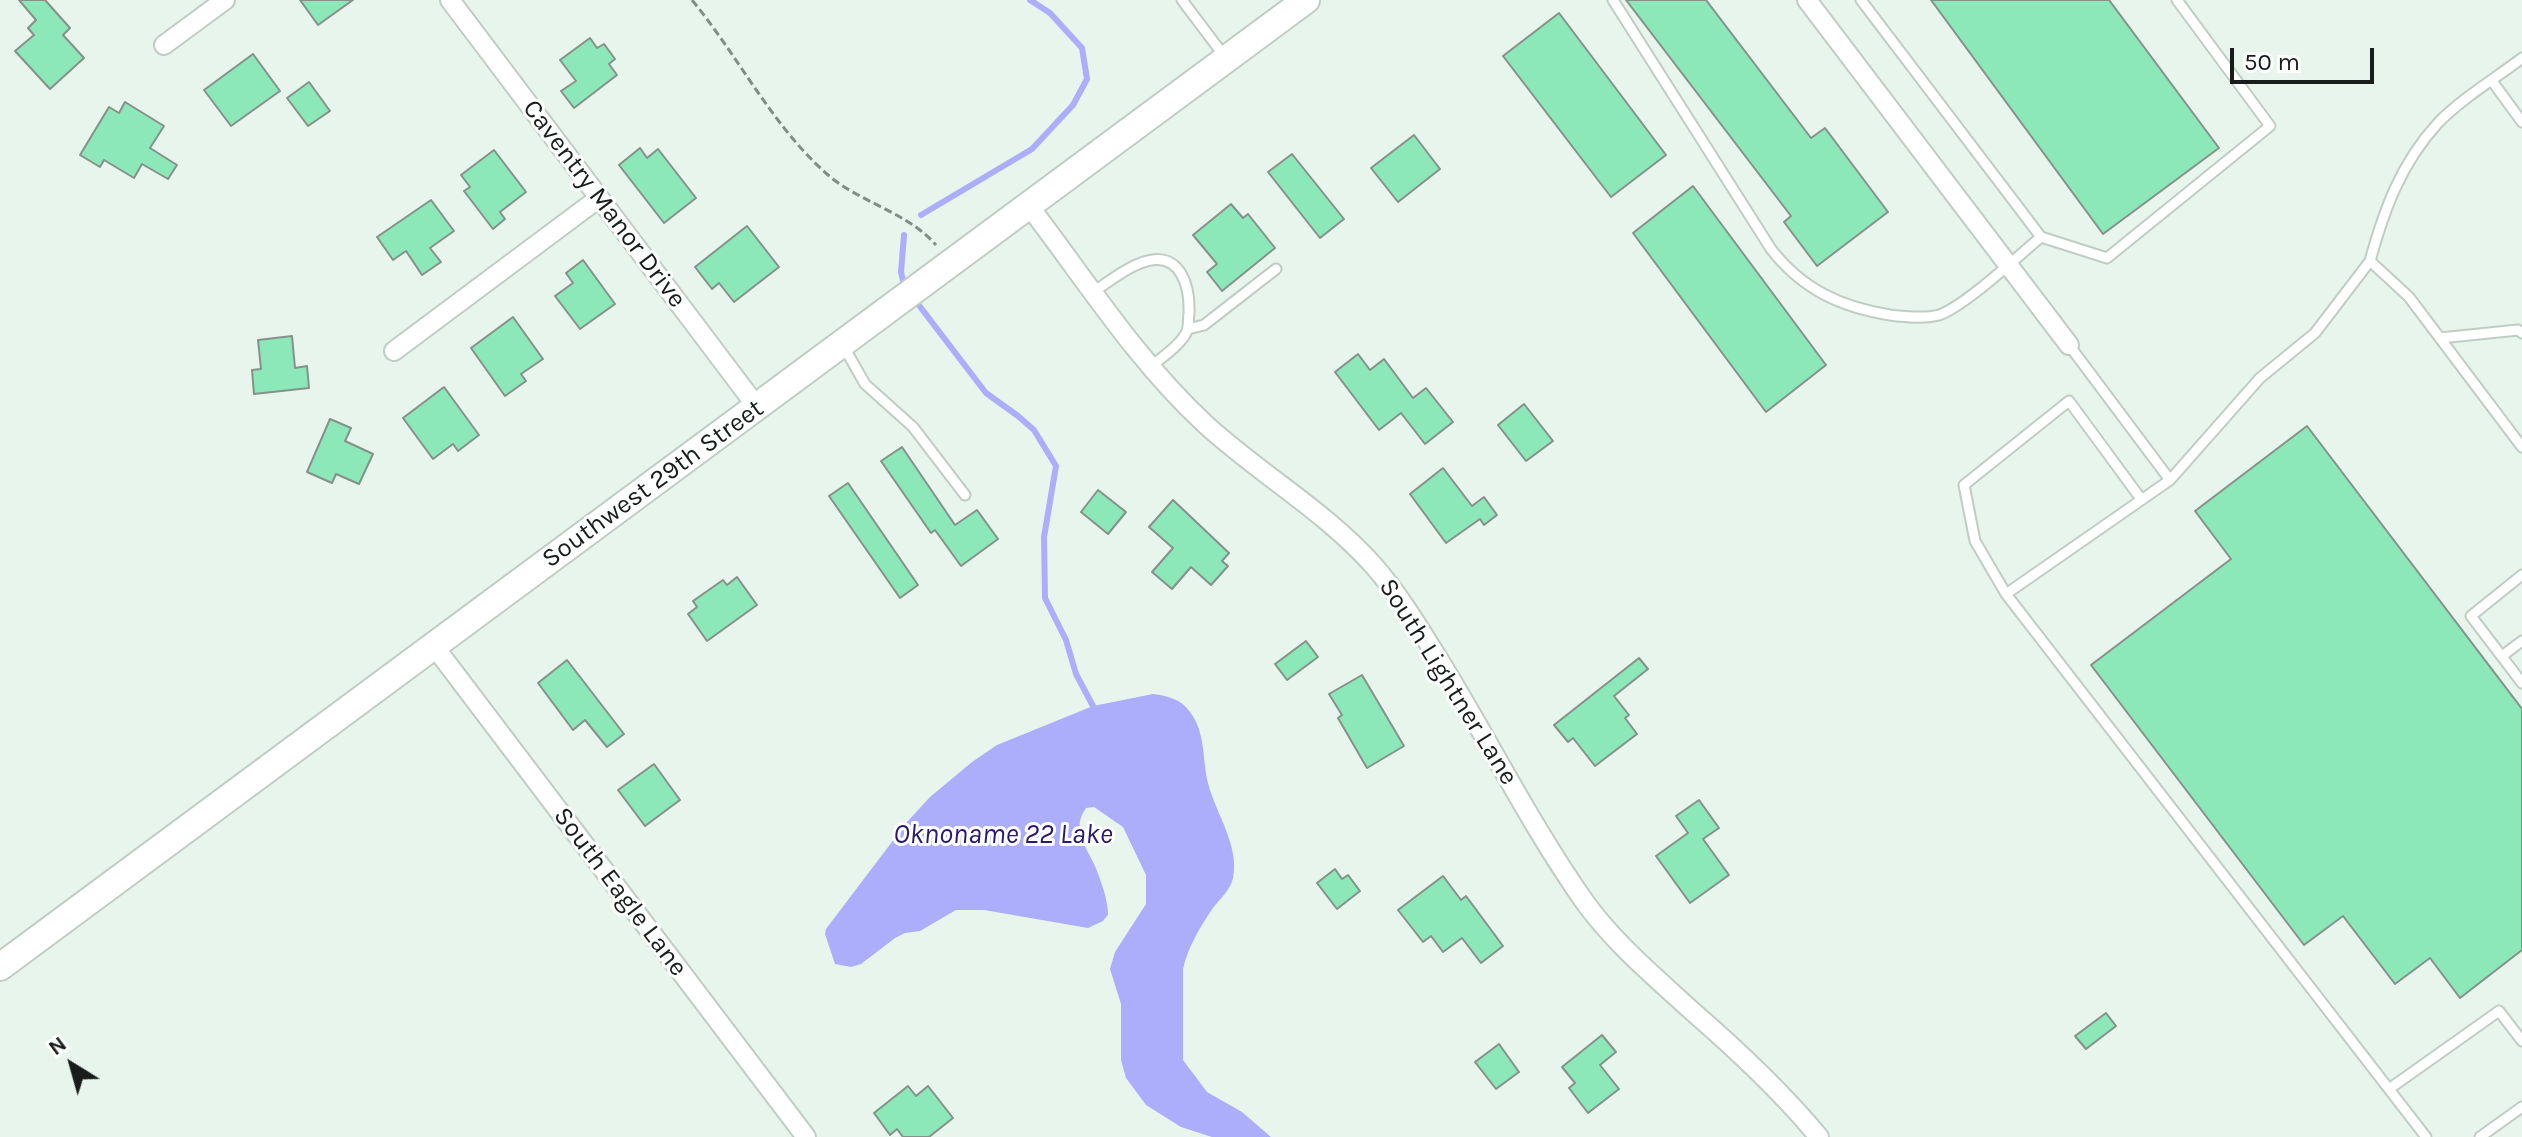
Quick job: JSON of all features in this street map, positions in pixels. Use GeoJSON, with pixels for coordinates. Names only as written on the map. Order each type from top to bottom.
{"type":"FeatureCollection","features":[{"type":"Feature","properties":{"kind":"street"},"geometry":{"type":"LineString","coordinates":[[164,45],[225,0]]}},
{"type":"Feature","properties":{"kind":"street","name":"Caventry Manor Drive"},"geometry":{"type":"LineString","coordinates":[[450,0],[757,407]]}},
{"type":"Feature","properties":{"kind":"street","name":"Southwest 29th Street"},"geometry":{"type":"LineString","coordinates":[[0,967],[1306,0]]}},
{"type":"Feature","properties":{"kind":"street"},"geometry":{"type":"LineString","coordinates":[[1807,0],[2069,345]]}},
{"type":"Feature","properties":{"kind":"street"},"geometry":{"type":"LineString","coordinates":[[394,351],[599,198]]}},
{"type":"Feature","properties":{"kind":"street","name":"South Lightner Lane"},"geometry":{"type":"LineString","coordinates":[[1029,206],[1152,366],[1205,425],[1336,529],[1375,568],[1430,645],[1585,903],[1629,954],[1730,1044],[1786,1099],[1819,1137]]}},
{"type":"Feature","properties":{"kind":"street","name":"South Eagle Lane"},"geometry":{"type":"LineString","coordinates":[[434,646],[806,1137]]}},
{"type":"Feature","properties":{"kind":"lane"},"geometry":{"type":"LineString","coordinates":[[1182,0],[1227,59]]}},
{"type":"Feature","properties":{"kind":"lane"},"geometry":{"type":"LineString","coordinates":[[1613,0],[1771,249],[1786,269],[1836,301],[1860,310],[1908,318],[1940,314],[2041,237]]}},
{"type":"Feature","properties":{"kind":"lane"},"geometry":{"type":"LineString","coordinates":[[1861,0],[2041,237],[2107,258],[2270,126],[2177,0]]}},
{"type":"Feature","properties":{"kind":"lane"},"geometry":{"type":"LineString","coordinates":[[2006,594],[2170,480],[2260,378],[2315,333],[2370,261],[2384,209],[2409,160],[2440,121],[2522,58]]}},
{"type":"Feature","properties":{"kind":"lane"},"geometry":{"type":"LineString","coordinates":[[2492,81],[2522,122]]}},
{"type":"Feature","properties":{"kind":"lane"},"geometry":{"type":"LineString","coordinates":[[1093,292],[1134,266],[1159,260],[1182,273],[1188,286],[1188,329],[1181,340],[1152,366]]}},
{"type":"Feature","properties":{"kind":"lane"},"geometry":{"type":"LineString","coordinates":[[2370,261],[2409,297],[2522,447]]}},
{"type":"Feature","properties":{"kind":"lane"},"geometry":{"type":"LineString","coordinates":[[1188,329],[1204,325],[1276,269]]}},
{"type":"Feature","properties":{"kind":"lane"},"geometry":{"type":"LineString","coordinates":[[2440,338],[2518,330],[2522,333]]}},
{"type":"Feature","properties":{"kind":"lane"},"geometry":{"type":"LineString","coordinates":[[842,344],[865,384],[913,427],[965,495]]}},
{"type":"Feature","properties":{"kind":"lane"},"geometry":{"type":"LineString","coordinates":[[2069,345],[2170,480]]}},
{"type":"Feature","properties":{"kind":"lane"},"geometry":{"type":"LineString","coordinates":[[2141,499],[2069,401],[1964,485],[1975,541],[2006,594],[2426,1137]]}},
{"type":"Feature","properties":{"kind":"lane"},"geometry":{"type":"LineString","coordinates":[[2522,575],[2471,616],[2522,683]]}},
{"type":"Feature","properties":{"kind":"lane"},"geometry":{"type":"LineString","coordinates":[[2502,656],[2522,641]]}},
{"type":"Feature","properties":{"kind":"lane"},"geometry":{"type":"LineString","coordinates":[[2389,1089],[2499,1011],[2522,1041]]}},
{"type":"Feature","properties":{"kind":"lane"},"geometry":{"type":"LineString","coordinates":[[2480,1137],[2522,1107]]}},
{"type":"Feature","properties":{"kind":"path"},"geometry":{"type":"LineString","coordinates":[[692,0],[808,156],[840,183],[903,218],[929,237],[951,264]]}},
{"type":"Feature","properties":{"kind":"water","name":"Oknoname 22 Lake"},"geometry":{"type":"Polygon","coordinates":[[[1153,694],[1178,701],[1195,720],[1201,737],[1208,783],[1230,842],[1234,866],[1230,886],[1199,930],[1183,969],[1183,1060],[1207,1092],[1242,1112],[1271,1137],[1212,1137],[1181,1127],[1146,1105],[1126,1078],[1121,1060],[1121,1004],[1110,969],[1115,952],[1146,904],[1146,875],[1123,827],[1094,807],[1086,808],[1080,830],[1105,897],[1108,915],[1103,921],[1088,928],[984,910],[956,910],[920,931],[895,938],[861,964],[851,967],[835,964],[825,934],[907,822],[930,797],[972,762],[997,745],[1093,706],[1153,694]]]}},
{"type":"Feature","properties":{"kind":"building"},"geometry":{"type":"Polygon","coordinates":[[[19,0],[45,0],[70,28],[63,35],[84,58],[50,89],[15,51],[34,35],[28,28],[36,20],[19,0]]]}},
{"type":"Feature","properties":{"kind":"building"},"geometry":{"type":"Polygon","coordinates":[[[300,0],[353,0],[318,25],[300,0]]]}},
{"type":"Feature","properties":{"kind":"building"},"geometry":{"type":"Polygon","coordinates":[[[1626,0],[1706,0],[1811,138],[1825,128],[1888,212],[1817,266],[1784,222],[1791,216],[1626,0]]]}},
{"type":"Feature","properties":{"kind":"building"},"geometry":{"type":"Polygon","coordinates":[[[1931,0],[2109,0],[2219,148],[2103,234],[1931,0]]]}},
{"type":"Feature","properties":{"kind":"building"},"geometry":{"type":"Polygon","coordinates":[[[1559,13],[1666,155],[1611,197],[1503,56],[1559,13]]]}},
{"type":"Feature","properties":{"kind":"building"},"geometry":{"type":"Polygon","coordinates":[[[590,38],[597,48],[604,44],[615,59],[609,64],[617,75],[574,108],[561,91],[576,81],[560,60],[590,38]]]}},
{"type":"Feature","properties":{"kind":"building"},"geometry":{"type":"Polygon","coordinates":[[[253,54],[280,91],[231,126],[204,90],[253,54]]]}},
{"type":"Feature","properties":{"kind":"building"},"geometry":{"type":"Polygon","coordinates":[[[309,82],[330,111],[308,126],[287,98],[309,82]]]}},
{"type":"Feature","properties":{"kind":"building"},"geometry":{"type":"Polygon","coordinates":[[[125,102],[164,126],[150,148],[177,165],[168,179],[142,164],[134,178],[104,160],[100,167],[80,155],[109,107],[119,113],[125,102]]]}},
{"type":"Feature","properties":{"kind":"building"},"geometry":{"type":"Polygon","coordinates":[[[1414,135],[1440,169],[1398,202],[1371,168],[1414,135]]]}},
{"type":"Feature","properties":{"kind":"building"},"geometry":{"type":"Polygon","coordinates":[[[640,148],[647,158],[658,149],[696,198],[664,223],[619,165],[640,148]]]}},
{"type":"Feature","properties":{"kind":"building"},"geometry":{"type":"Polygon","coordinates":[[[494,150],[526,192],[500,212],[505,219],[493,229],[464,191],[470,187],[461,175],[494,150]]]}},
{"type":"Feature","properties":{"kind":"building"},"geometry":{"type":"Polygon","coordinates":[[[1292,154],[1344,219],[1320,238],[1268,172],[1292,154]]]}},
{"type":"Feature","properties":{"kind":"building"},"geometry":{"type":"Polygon","coordinates":[[[1693,186],[1826,365],[1766,412],[1633,233],[1693,186]]]}},
{"type":"Feature","properties":{"kind":"building"},"geometry":{"type":"Polygon","coordinates":[[[431,200],[454,231],[430,248],[441,262],[422,275],[406,251],[393,260],[377,237],[431,200]]]}},
{"type":"Feature","properties":{"kind":"building"},"geometry":{"type":"Polygon","coordinates":[[[1231,204],[1243,218],[1248,214],[1275,248],[1222,291],[1207,272],[1217,264],[1193,235],[1231,204]]]}},
{"type":"Feature","properties":{"kind":"building"},"geometry":{"type":"Polygon","coordinates":[[[747,226],[779,267],[734,302],[719,283],[712,289],[695,267],[747,226]]]}},
{"type":"Feature","properties":{"kind":"building"},"geometry":{"type":"Polygon","coordinates":[[[583,260],[615,304],[580,329],[555,296],[573,283],[566,273],[583,260]]]}},
{"type":"Feature","properties":{"kind":"building"},"geometry":{"type":"Polygon","coordinates":[[[513,317],[543,359],[521,374],[526,381],[505,396],[471,348],[513,317]]]}},
{"type":"Feature","properties":{"kind":"building"},"geometry":{"type":"Polygon","coordinates":[[[292,336],[295,368],[307,366],[309,388],[254,394],[252,370],[261,369],[258,340],[292,336]]]}},
{"type":"Feature","properties":{"kind":"building"},"geometry":{"type":"Polygon","coordinates":[[[1358,354],[1370,370],[1384,359],[1413,398],[1426,388],[1453,422],[1425,444],[1401,413],[1379,430],[1335,372],[1358,354]]]}},
{"type":"Feature","properties":{"kind":"building"},"geometry":{"type":"Polygon","coordinates":[[[444,387],[479,435],[458,451],[453,444],[433,459],[403,418],[444,387]]]}},
{"type":"Feature","properties":{"kind":"building"},"geometry":{"type":"Polygon","coordinates":[[[1524,404],[1553,441],[1526,461],[1498,425],[1524,404]]]}},
{"type":"Feature","properties":{"kind":"building"},"geometry":{"type":"Polygon","coordinates":[[[330,419],[351,428],[345,441],[373,454],[359,484],[336,474],[332,483],[307,472],[330,419]]]}},
{"type":"Feature","properties":{"kind":"building"},"geometry":{"type":"Polygon","coordinates":[[[2307,426],[2522,709],[2522,950],[2460,998],[2430,958],[2395,984],[2343,916],[2304,945],[2091,665],[2231,559],[2195,511],[2307,426]]]}},
{"type":"Feature","properties":{"kind":"building"},"geometry":{"type":"Polygon","coordinates":[[[902,447],[955,525],[977,510],[998,539],[961,566],[935,530],[931,533],[881,461],[902,447]]]}},
{"type":"Feature","properties":{"kind":"building"},"geometry":{"type":"Polygon","coordinates":[[[1443,468],[1472,506],[1484,497],[1497,515],[1484,525],[1480,519],[1446,543],[1410,494],[1443,468]]]}},
{"type":"Feature","properties":{"kind":"building"},"geometry":{"type":"Polygon","coordinates":[[[848,483],[918,585],[900,598],[829,496],[848,483]]]}},
{"type":"Feature","properties":{"kind":"building"},"geometry":{"type":"Polygon","coordinates":[[[1098,490],[1126,512],[1108,534],[1081,512],[1098,490]]]}},
{"type":"Feature","properties":{"kind":"building"},"geometry":{"type":"Polygon","coordinates":[[[1173,500],[1229,553],[1222,561],[1228,566],[1211,585],[1191,567],[1172,589],[1152,572],[1173,548],[1149,527],[1173,500]]]}},
{"type":"Feature","properties":{"kind":"building"},"geometry":{"type":"Polygon","coordinates":[[[737,577],[757,605],[707,641],[688,614],[697,607],[693,601],[723,580],[727,585],[737,577]]]}},
{"type":"Feature","properties":{"kind":"building"},"geometry":{"type":"Polygon","coordinates":[[[1306,641],[1318,657],[1287,680],[1275,664],[1306,641]]]}},
{"type":"Feature","properties":{"kind":"building"},"geometry":{"type":"Polygon","coordinates":[[[1639,658],[1648,669],[1614,696],[1629,715],[1625,718],[1637,734],[1595,766],[1573,738],[1568,742],[1554,725],[1639,658]]]}},
{"type":"Feature","properties":{"kind":"building"},"geometry":{"type":"Polygon","coordinates":[[[567,660],[624,734],[607,747],[585,720],[573,730],[538,683],[567,660]]]}},
{"type":"Feature","properties":{"kind":"building"},"geometry":{"type":"Polygon","coordinates":[[[1362,675],[1404,746],[1367,768],[1338,718],[1342,715],[1329,694],[1362,675]]]}},
{"type":"Feature","properties":{"kind":"building"},"geometry":{"type":"Polygon","coordinates":[[[654,764],[680,800],[645,826],[618,790],[654,764]]]}},
{"type":"Feature","properties":{"kind":"building"},"geometry":{"type":"Polygon","coordinates":[[[1699,800],[1719,828],[1703,839],[1729,875],[1690,903],[1656,856],[1688,833],[1676,816],[1699,800]]]}},
{"type":"Feature","properties":{"kind":"building"},"geometry":{"type":"Polygon","coordinates":[[[1335,869],[1342,879],[1348,875],[1360,891],[1337,909],[1317,883],[1335,869]]]}},
{"type":"Feature","properties":{"kind":"building"},"geometry":{"type":"Polygon","coordinates":[[[1443,876],[1461,900],[1466,896],[1503,946],[1481,963],[1462,938],[1443,952],[1431,936],[1423,942],[1398,910],[1443,876]]]}},
{"type":"Feature","properties":{"kind":"building"},"geometry":{"type":"Polygon","coordinates":[[[2106,1013],[2116,1026],[2086,1049],[2075,1036],[2106,1013]]]}},
{"type":"Feature","properties":{"kind":"building"},"geometry":{"type":"Polygon","coordinates":[[[1602,1035],[1616,1052],[1600,1065],[1619,1089],[1588,1113],[1569,1088],[1575,1083],[1562,1067],[1602,1035]]]}},
{"type":"Feature","properties":{"kind":"building"},"geometry":{"type":"Polygon","coordinates":[[[1499,1044],[1519,1072],[1496,1089],[1475,1062],[1499,1044]]]}},
{"type":"Feature","properties":{"kind":"building"},"geometry":{"type":"Polygon","coordinates":[[[908,1086],[916,1096],[928,1086],[953,1118],[929,1137],[903,1137],[897,1129],[890,1135],[874,1113],[908,1086]]]}},
{"type":"Feature","properties":{"kind":"waterway"},"geometry":{"type":"LineString","coordinates":[[921,215],[1032,149],[1073,105],[1087,79],[1082,48],[1050,13],[1030,0]]}},
{"type":"Feature","properties":{"kind":"waterway"},"geometry":{"type":"LineString","coordinates":[[904,235],[901,272],[904,285]]}},
{"type":"Feature","properties":{"kind":"waterway"},"geometry":{"type":"LineString","coordinates":[[918,304],[986,393],[1034,430],[1056,466],[1044,537],[1045,598],[1066,640],[1076,674],[1093,706],[1093,712]]}}]}
